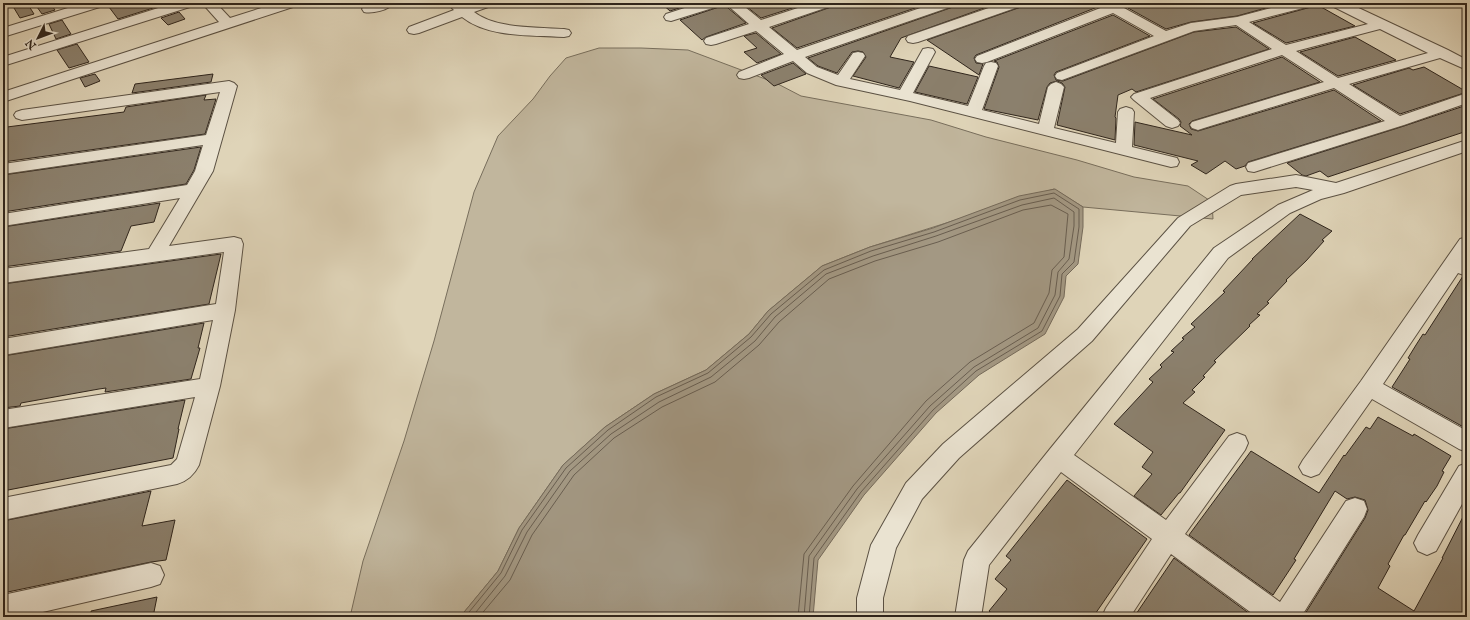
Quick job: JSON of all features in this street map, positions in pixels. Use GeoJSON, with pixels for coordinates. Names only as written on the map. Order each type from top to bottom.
{"type":"FeatureCollection","features":[{"type":"Feature","properties":{"kind":"street"},"geometry":{"type":"LineString","coordinates":[[3,33],[98,3]]}},
{"type":"Feature","properties":{"kind":"street"},"geometry":{"type":"LineString","coordinates":[[3,62],[188,3]]}},
{"type":"Feature","properties":{"kind":"street"},"geometry":{"type":"LineString","coordinates":[[209,3],[228,24]]}},
{"type":"Feature","properties":{"kind":"street"},"geometry":{"type":"LineString","coordinates":[[3,97],[292,3]]}},
{"type":"Feature","properties":{"kind":"street"},"geometry":{"type":"LineString","coordinates":[[369,9],[387,3]]}},
{"type":"Feature","properties":{"kind":"street"},"geometry":{"type":"LineString","coordinates":[[414,30],[459,7],[486,3]]}},
{"type":"Feature","properties":{"kind":"street"},"geometry":{"type":"LineString","coordinates":[[671,17],[714,3]]}},
{"type":"Feature","properties":{"kind":"street"},"geometry":{"type":"LineString","coordinates":[[732,3],[812,70],[841,82],[1045,130],[1172,162]]}},
{"type":"Feature","properties":{"kind":"street"},"geometry":{"type":"LineString","coordinates":[[711,41],[826,3]]}},
{"type":"Feature","properties":{"kind":"street"},"geometry":{"type":"LineString","coordinates":[[744,75],[795,55],[948,3]]}},
{"type":"Feature","properties":{"kind":"street"},"geometry":{"type":"LineString","coordinates":[[913,39],[1016,3]]}},
{"type":"Feature","properties":{"kind":"street"},"geometry":{"type":"LineString","coordinates":[[1045,130],[1059,82],[1164,36],[1191,27],[1238,21],[1306,3]]}},
{"type":"Feature","properties":{"kind":"street"},"geometry":{"type":"LineString","coordinates":[[1337,3],[1379,25],[1443,53],[1467,66]]}},
{"type":"Feature","properties":{"kind":"street"},"geometry":{"type":"LineString","coordinates":[[973,113],[987,63],[1115,4],[1164,36]]}},
{"type":"Feature","properties":{"kind":"street"},"geometry":{"type":"LineString","coordinates":[[459,7],[476,20],[500,28],[564,33]]}},
{"type":"Feature","properties":{"kind":"street"},"geometry":{"type":"LineString","coordinates":[[1238,21],[1398,122]]}},
{"type":"Feature","properties":{"kind":"street"},"geometry":{"type":"LineString","coordinates":[[1172,123],[1139,97],[1284,50],[1379,25]]}},
{"type":"Feature","properties":{"kind":"street"},"geometry":{"type":"LineString","coordinates":[[904,96],[928,52]]}},
{"type":"Feature","properties":{"kind":"street"},"geometry":{"type":"LineString","coordinates":[[1198,125],[1336,83],[1443,53]]}},
{"type":"Feature","properties":{"kind":"street"},"geometry":{"type":"LineString","coordinates":[[841,82],[858,56]]}},
{"type":"Feature","properties":{"kind":"street"},"geometry":{"type":"LineString","coordinates":[[22,115],[229,86],[204,171],[154,256]]}},
{"type":"Feature","properties":{"kind":"street"},"geometry":{"type":"LineString","coordinates":[[1254,167],[1398,122],[1467,98]]}},
{"type":"Feature","properties":{"kind":"street"},"geometry":{"type":"LineString","coordinates":[[1124,150],[1126,112]]}},
{"type":"Feature","properties":{"kind":"street"},"geometry":{"type":"LineString","coordinates":[[3,169],[213,139]]}},
{"type":"Feature","properties":{"kind":"street"},"geometry":{"type":"LineString","coordinates":[[968,617],[977,560],[1058,456],[1221,253],[1284,209],[1315,194],[1338,189],[1467,145]]}},
{"type":"Feature","properties":{"kind":"street"},"geometry":{"type":"LineString","coordinates":[[870,617],[870,598],[884,546],[914,491],[951,451],[1085,335],[1184,222],[1236,190],[1296,181],[1338,189]]}},
{"type":"Feature","properties":{"kind":"street"},"geometry":{"type":"LineString","coordinates":[[3,220],[192,190]]}},
{"type":"Feature","properties":{"kind":"street"},"geometry":{"type":"LineString","coordinates":[[3,276],[234,244],[224,310],[209,386],[187,465],[177,474],[3,509]]}},
{"type":"Feature","properties":{"kind":"street"},"geometry":{"type":"LineString","coordinates":[[1311,467],[1460,266],[1467,244]]}},
{"type":"Feature","properties":{"kind":"street"},"geometry":{"type":"LineString","coordinates":[[3,347],[224,310]]}},
{"type":"Feature","properties":{"kind":"street"},"geometry":{"type":"LineString","coordinates":[[3,419],[209,386]]}},
{"type":"Feature","properties":{"kind":"street"},"geometry":{"type":"LineString","coordinates":[[1369,387],[1467,442]]}},
{"type":"Feature","properties":{"kind":"street"},"geometry":{"type":"LineString","coordinates":[[1115,617],[1168,537],[1237,443]]}},
{"type":"Feature","properties":{"kind":"street"},"geometry":{"type":"LineString","coordinates":[[1058,456],[1279,617]]}},
{"type":"Feature","properties":{"kind":"street"},"geometry":{"type":"LineString","coordinates":[[1427,543],[1467,473]]}},
{"type":"Feature","properties":{"kind":"street"},"geometry":{"type":"LineString","coordinates":[[1286,617],[1355,510]]}},
{"type":"Feature","properties":{"kind":"street"},"geometry":{"type":"LineString","coordinates":[[3,608],[151,575]]}},
{"type":"Feature","properties":{"kind":"shaded area"},"geometry":{"type":"Polygon","coordinates":[[[599,48],[688,50],[776,83],[801,96],[931,120],[986,137],[1077,160],[1134,177],[1188,186],[1212,202],[1213,219],[1083,207],[1054,189],[870,247],[822,266],[768,311],[749,334],[706,370],[654,394],[605,427],[563,465],[519,528],[498,571],[460,617],[350,617],[363,561],[404,441],[434,341],[474,192],[498,136],[533,99],[566,58],[599,48]]]}},
{"type":"Feature","properties":{"kind":"water"},"geometry":{"type":"Polygon","coordinates":[[[1055,189],[1083,207],[1083,227],[1078,264],[1066,276],[1064,297],[1045,334],[979,375],[936,413],[864,495],[818,560],[813,617],[460,617],[498,571],[519,528],[563,465],[605,427],[654,394],[706,370],[749,334],[768,311],[822,266],[870,247],[933,228],[1019,196],[1055,189]]]}},
{"type":"Feature","properties":{"kind":"building"},"geometry":{"type":"Polygon","coordinates":[[[11,3],[27,3],[34,14],[20,18],[11,3]]]}},
{"type":"Feature","properties":{"kind":"building"},"geometry":{"type":"Polygon","coordinates":[[[50,3],[55,10],[42,14],[37,7],[50,3]]]}},
{"type":"Feature","properties":{"kind":"building"},"geometry":{"type":"Polygon","coordinates":[[[106,3],[169,3],[118,19],[106,3]]]}},
{"type":"Feature","properties":{"kind":"building"},"geometry":{"type":"Polygon","coordinates":[[[661,3],[695,3],[670,11],[661,3]]]}},
{"type":"Feature","properties":{"kind":"building"},"geometry":{"type":"Polygon","coordinates":[[[722,3],[746,23],[706,37],[702,40],[680,20],[719,7],[722,3]]]}},
{"type":"Feature","properties":{"kind":"building"},"geometry":{"type":"Polygon","coordinates":[[[742,3],[808,3],[761,18],[742,3]]]}},
{"type":"Feature","properties":{"kind":"building"},"geometry":{"type":"Polygon","coordinates":[[[834,3],[930,3],[797,48],[772,28],[831,7],[834,3]]]}},
{"type":"Feature","properties":{"kind":"building"},"geometry":{"type":"Polygon","coordinates":[[[956,3],[998,3],[901,38],[890,57],[914,62],[899,88],[853,76],[866,57],[863,52],[852,52],[837,73],[818,66],[808,58],[953,7],[956,3]]]}},
{"type":"Feature","properties":{"kind":"building"},"geometry":{"type":"Polygon","coordinates":[[[1024,3],[1096,3],[1100,6],[976,55],[974,58],[976,63],[983,64],[979,75],[927,40],[1021,7],[1024,3]]]}},
{"type":"Feature","properties":{"kind":"building"},"geometry":{"type":"Polygon","coordinates":[[[1143,3],[1284,3],[1237,16],[1191,22],[1166,29],[1128,8],[1143,3]]]}},
{"type":"Feature","properties":{"kind":"building"},"geometry":{"type":"Polygon","coordinates":[[[1314,3],[1355,26],[1286,43],[1253,23],[1311,7],[1314,3]]]}},
{"type":"Feature","properties":{"kind":"building"},"geometry":{"type":"Polygon","coordinates":[[[179,12],[185,19],[168,25],[161,18],[179,12]]]}},
{"type":"Feature","properties":{"kind":"building"},"geometry":{"type":"Polygon","coordinates":[[[1113,15],[1150,36],[1056,72],[1054,75],[1056,80],[1063,81],[1194,32],[1236,27],[1269,49],[1136,92],[1132,89],[1118,95],[1115,117],[1115,140],[1057,125],[1065,87],[1062,83],[1057,81],[1050,83],[1047,87],[1038,120],[984,109],[999,67],[997,62],[994,61],[1113,15]]]}},
{"type":"Feature","properties":{"kind":"building"},"geometry":{"type":"Polygon","coordinates":[[[62,20],[71,34],[56,39],[49,24],[62,20]]]}},
{"type":"Feature","properties":{"kind":"building"},"geometry":{"type":"Polygon","coordinates":[[[756,33],[781,54],[757,63],[744,52],[757,48],[744,36],[756,33]]]}},
{"type":"Feature","properties":{"kind":"building"},"geometry":{"type":"Polygon","coordinates":[[[1355,37],[1396,60],[1338,76],[1300,52],[1355,37]]]}},
{"type":"Feature","properties":{"kind":"building"},"geometry":{"type":"Polygon","coordinates":[[[77,44],[89,62],[69,68],[57,50],[77,44]]]}},
{"type":"Feature","properties":{"kind":"building"},"geometry":{"type":"Polygon","coordinates":[[[1282,57],[1320,82],[1192,121],[1189,124],[1191,129],[1198,131],[1334,90],[1381,121],[1248,162],[1245,166],[1236,169],[1225,161],[1206,174],[1191,165],[1198,161],[1134,145],[1135,122],[1192,135],[1180,126],[1181,122],[1179,119],[1153,99],[1282,57]]]}},
{"type":"Feature","properties":{"kind":"building"},"geometry":{"type":"Polygon","coordinates":[[[793,63],[806,74],[774,86],[761,75],[793,63]]]}},
{"type":"Feature","properties":{"kind":"building"},"geometry":{"type":"Polygon","coordinates":[[[929,66],[978,77],[967,104],[915,92],[929,66]]]}},
{"type":"Feature","properties":{"kind":"building"},"geometry":{"type":"Polygon","coordinates":[[[1424,67],[1467,92],[1400,114],[1353,85],[1409,68],[1413,70],[1424,67]]]}},
{"type":"Feature","properties":{"kind":"building"},"geometry":{"type":"Polygon","coordinates":[[[95,74],[100,81],[85,87],[80,78],[95,74]]]}},
{"type":"Feature","properties":{"kind":"building"},"geometry":{"type":"Polygon","coordinates":[[[213,74],[211,82],[132,93],[135,84],[213,74]]]}},
{"type":"Feature","properties":{"kind":"building"},"geometry":{"type":"Polygon","coordinates":[[[206,95],[204,100],[216,99],[205,134],[3,162],[3,135],[7,127],[124,112],[126,107],[206,95]]]}},
{"type":"Feature","properties":{"kind":"building"},"geometry":{"type":"Polygon","coordinates":[[[1467,105],[1467,131],[1328,177],[1320,171],[1306,176],[1302,175],[1287,163],[1404,126],[1467,105]]]}},
{"type":"Feature","properties":{"kind":"building"},"geometry":{"type":"Polygon","coordinates":[[[201,147],[194,170],[186,184],[3,212],[3,175],[201,147]]]}},
{"type":"Feature","properties":{"kind":"building"},"geometry":{"type":"Polygon","coordinates":[[[160,203],[154,222],[131,226],[121,251],[3,267],[3,227],[160,203]]]}},
{"type":"Feature","properties":{"kind":"building"},"geometry":{"type":"Polygon","coordinates":[[[1300,214],[1332,231],[1322,240],[1324,241],[1306,261],[1286,280],[1287,281],[1267,302],[1269,303],[1257,314],[1260,315],[1214,361],[1216,362],[1203,376],[1205,377],[1192,390],[1195,392],[1183,403],[1225,430],[1180,493],[1161,515],[1134,496],[1152,474],[1142,467],[1153,452],[1114,424],[1153,382],[1149,379],[1162,367],[1160,365],[1174,352],[1171,351],[1184,339],[1182,338],[1195,327],[1191,324],[1225,292],[1223,291],[1252,259],[1300,214]]]}},
{"type":"Feature","properties":{"kind":"building"},"geometry":{"type":"Polygon","coordinates":[[[221,254],[209,304],[3,337],[3,284],[221,254]]]}},
{"type":"Feature","properties":{"kind":"building"},"geometry":{"type":"Polygon","coordinates":[[[1463,276],[1467,277],[1467,429],[1392,387],[1410,359],[1408,358],[1423,334],[1425,335],[1463,276]]]}},
{"type":"Feature","properties":{"kind":"building"},"geometry":{"type":"Polygon","coordinates":[[[204,323],[198,348],[200,348],[191,379],[105,392],[106,388],[99,389],[21,403],[20,406],[3,408],[3,356],[204,323]]]}},
{"type":"Feature","properties":{"kind":"building"},"geometry":{"type":"Polygon","coordinates":[[[185,400],[173,458],[3,491],[3,429],[185,400]]]}},
{"type":"Feature","properties":{"kind":"building"},"geometry":{"type":"Polygon","coordinates":[[[1378,417],[1413,436],[1414,434],[1451,456],[1442,471],[1444,472],[1437,486],[1426,502],[1425,501],[1404,535],[1388,564],[1390,566],[1378,588],[1414,611],[1443,558],[1467,509],[1467,617],[1303,617],[1365,518],[1368,510],[1365,500],[1355,497],[1347,499],[1335,491],[1294,559],[1296,560],[1273,595],[1189,535],[1251,451],[1319,493],[1344,455],[1345,456],[1366,427],[1370,429],[1378,417]]]}},
{"type":"Feature","properties":{"kind":"building"},"geometry":{"type":"Polygon","coordinates":[[[1067,480],[1147,539],[1093,617],[996,617],[989,611],[1007,589],[995,579],[1011,560],[1006,556],[1067,480]]]}},
{"type":"Feature","properties":{"kind":"building"},"geometry":{"type":"Polygon","coordinates":[[[151,491],[142,526],[175,520],[166,560],[3,593],[3,521],[151,491]]]}},
{"type":"Feature","properties":{"kind":"building"},"geometry":{"type":"Polygon","coordinates":[[[1174,558],[1254,617],[1134,617],[1174,558]]]}},
{"type":"Feature","properties":{"kind":"building"},"geometry":{"type":"Polygon","coordinates":[[[157,597],[153,617],[92,617],[91,611],[157,597]]]}}]}
